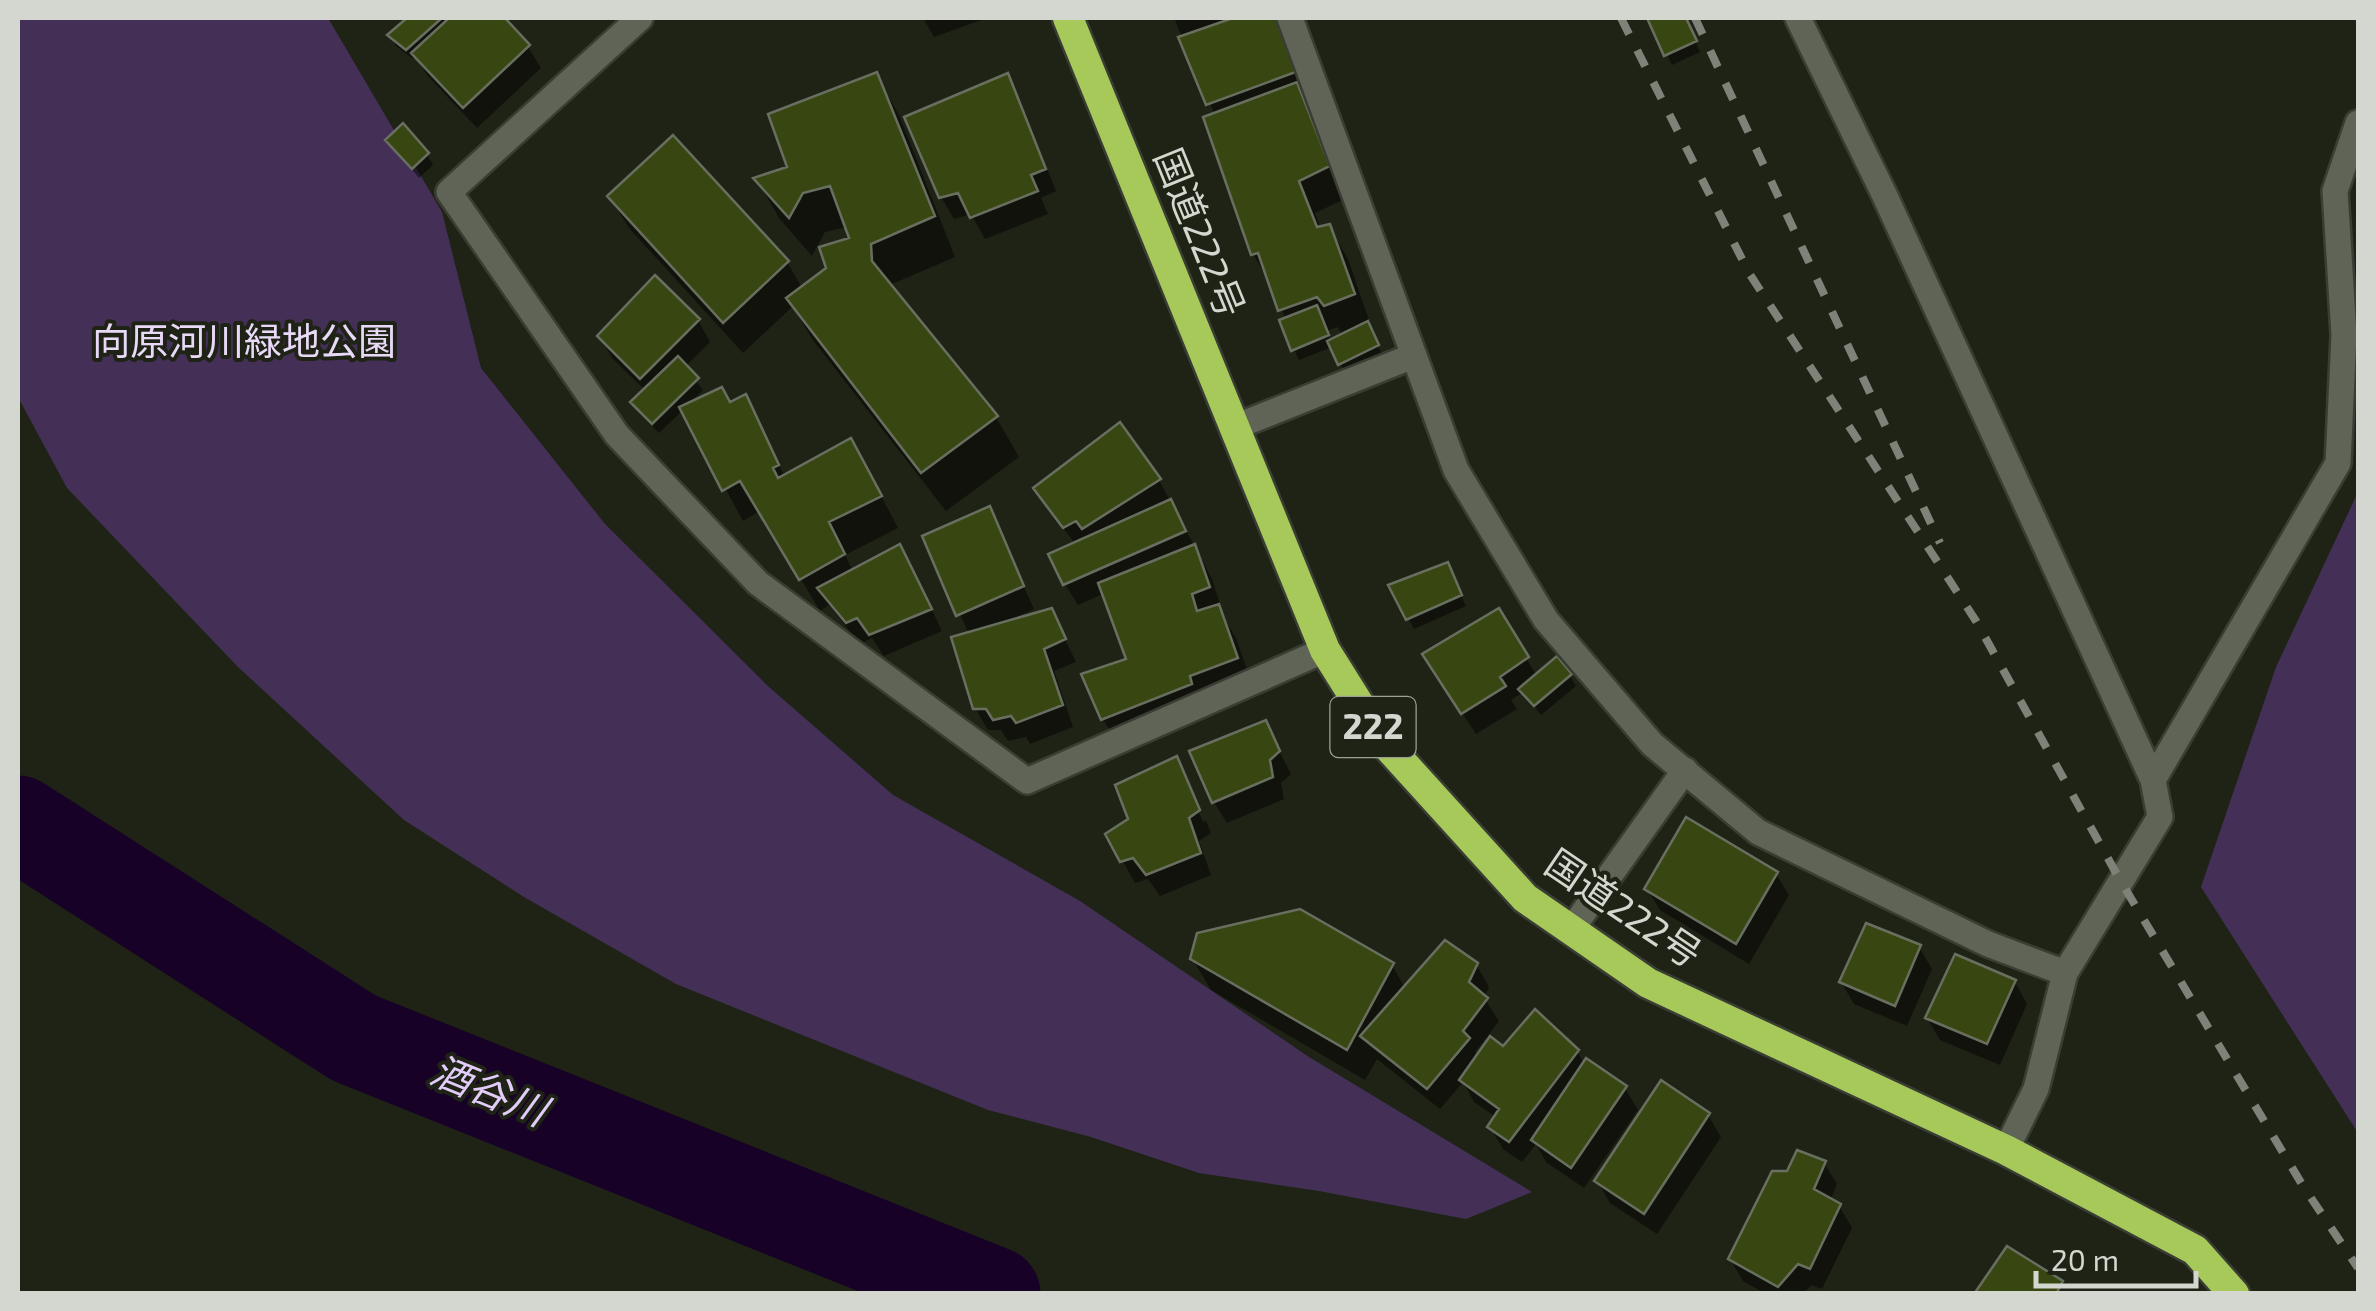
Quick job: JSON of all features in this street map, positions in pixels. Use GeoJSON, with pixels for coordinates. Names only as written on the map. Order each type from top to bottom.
{"type":"FeatureCollection","features":[{"type":"Feature","properties":{"kind":"highway","name":"国道222号"},"geometry":{"type":"LineString","coordinates":[[1068,18],[1325,650],[1380,738],[1525,898],[1648,983],[2006,1150],[2195,1250],[2234,1294]]}},
{"type":"Feature","properties":{"kind":"street"},"geometry":{"type":"LineString","coordinates":[[640,18],[449,192],[617,435],[758,583],[1027,780],[1325,650]]}},
{"type":"Feature","properties":{"kind":"street"},"geometry":{"type":"LineString","coordinates":[[1290,18],[1456,470],[1546,620],[1652,744],[1758,832],[1988,944],[2065,973]]}},
{"type":"Feature","properties":{"kind":"street"},"geometry":{"type":"LineString","coordinates":[[1798,18],[1884,194],[2153,780],[2160,817],[2065,973],[2036,1090],[2006,1150]]}},
{"type":"Feature","properties":{"kind":"street"},"geometry":{"type":"LineString","coordinates":[[2153,780],[2338,463],[2344,334],[2335,190],[2358,123]]}},
{"type":"Feature","properties":{"kind":"street"},"geometry":{"type":"LineString","coordinates":[[1235,426],[1413,356]]}},
{"type":"Feature","properties":{"kind":"street"},"geometry":{"type":"LineString","coordinates":[[1571,930],[1685,770]]}},
{"type":"Feature","properties":{"kind":"green space","name":"向原河川緑地公園"},"geometry":{"type":"Polygon","coordinates":[[[18,18],[328,18],[442,212],[481,368],[605,524],[769,687],[893,795],[1080,901],[1309,1057],[1532,1192],[1466,1219],[1199,1173],[1091,1137],[988,1110],[676,984],[524,897],[404,820],[238,667],[67,488],[18,397],[18,18]]]}},
{"type":"Feature","properties":{"kind":"green space"},"geometry":{"type":"Polygon","coordinates":[[[2358,492],[2358,1133],[2201,887],[2276,667],[2358,492]]]}},
{"type":"Feature","properties":{"kind":"building"},"geometry":{"type":"Polygon","coordinates":[[[407,18],[442,18],[406,50],[387,35],[407,18]]]}},
{"type":"Feature","properties":{"kind":"building"},"geometry":{"type":"Polygon","coordinates":[[[449,18],[505,18],[530,45],[463,108],[411,53],[449,18]]]}},
{"type":"Feature","properties":{"kind":"building"},"geometry":{"type":"Polygon","coordinates":[[[1233,18],[1297,18],[1312,66],[1206,105],[1178,37],[1233,18]]]}},
{"type":"Feature","properties":{"kind":"building"},"geometry":{"type":"Polygon","coordinates":[[[1647,18],[1686,18],[1697,41],[1664,56],[1647,18]]]}},
{"type":"Feature","properties":{"kind":"building"},"geometry":{"type":"Polygon","coordinates":[[[877,72],[935,216],[871,244],[872,261],[998,416],[921,473],[786,298],[826,268],[819,247],[849,238],[830,186],[803,193],[789,218],[753,178],[787,167],[768,114],[877,72]]]}},
{"type":"Feature","properties":{"kind":"building"},"geometry":{"type":"Polygon","coordinates":[[[1008,73],[1046,169],[1031,175],[1038,191],[970,218],[958,193],[939,198],[904,117],[1008,73]]]}},
{"type":"Feature","properties":{"kind":"building"},"geometry":{"type":"Polygon","coordinates":[[[1297,82],[1330,166],[1299,181],[1317,227],[1330,224],[1355,294],[1324,306],[1317,297],[1278,311],[1258,253],[1251,255],[1203,117],[1297,82]]]}},
{"type":"Feature","properties":{"kind":"building"},"geometry":{"type":"Polygon","coordinates":[[[403,123],[429,153],[412,169],[385,140],[403,123]]]}},
{"type":"Feature","properties":{"kind":"building"},"geometry":{"type":"Polygon","coordinates":[[[673,135],[789,261],[723,323],[607,196],[673,135]]]}},
{"type":"Feature","properties":{"kind":"building"},"geometry":{"type":"Polygon","coordinates":[[[655,275],[700,319],[640,379],[597,336],[655,275]]]}},
{"type":"Feature","properties":{"kind":"building"},"geometry":{"type":"Polygon","coordinates":[[[1317,305],[1329,335],[1291,351],[1279,320],[1317,305]]]}},
{"type":"Feature","properties":{"kind":"building"},"geometry":{"type":"Polygon","coordinates":[[[1368,321],[1379,345],[1338,365],[1327,341],[1368,321]]]}},
{"type":"Feature","properties":{"kind":"building"},"geometry":{"type":"Polygon","coordinates":[[[678,356],[699,378],[652,424],[630,402],[678,356]]]}},
{"type":"Feature","properties":{"kind":"building"},"geometry":{"type":"Polygon","coordinates":[[[722,387],[730,402],[746,394],[779,465],[773,468],[778,478],[851,438],[882,496],[829,522],[845,554],[799,580],[740,481],[722,491],[679,407],[722,387]]]}},
{"type":"Feature","properties":{"kind":"building"},"geometry":{"type":"Polygon","coordinates":[[[1120,422],[1161,479],[1082,529],[1076,521],[1063,528],[1033,488],[1120,422]]]}},
{"type":"Feature","properties":{"kind":"building"},"geometry":{"type":"Polygon","coordinates":[[[1171,499],[1186,531],[1063,585],[1048,554],[1171,499]]]}},
{"type":"Feature","properties":{"kind":"building"},"geometry":{"type":"Polygon","coordinates":[[[990,506],[1024,586],[956,616],[922,536],[990,506]]]}},
{"type":"Feature","properties":{"kind":"building"},"geometry":{"type":"Polygon","coordinates":[[[900,544],[932,609],[869,635],[857,618],[846,623],[817,588],[900,544]]]}},
{"type":"Feature","properties":{"kind":"building"},"geometry":{"type":"Polygon","coordinates":[[[1195,544],[1210,587],[1192,594],[1197,611],[1219,604],[1238,658],[1190,676],[1192,684],[1101,720],[1081,674],[1126,659],[1098,583],[1195,544]]]}},
{"type":"Feature","properties":{"kind":"building"},"geometry":{"type":"Polygon","coordinates":[[[1448,562],[1462,595],[1406,620],[1388,585],[1448,562]]]}},
{"type":"Feature","properties":{"kind":"building"},"geometry":{"type":"Polygon","coordinates":[[[1052,608],[1066,639],[1044,649],[1063,705],[1016,723],[1011,716],[993,720],[986,709],[973,709],[951,637],[1052,608]]]}},
{"type":"Feature","properties":{"kind":"building"},"geometry":{"type":"Polygon","coordinates":[[[1499,608],[1529,657],[1500,677],[1506,686],[1461,714],[1422,654],[1499,608]]]}},
{"type":"Feature","properties":{"kind":"building"},"geometry":{"type":"Polygon","coordinates":[[[1557,656],[1572,674],[1534,706],[1518,689],[1557,656]]]}},
{"type":"Feature","properties":{"kind":"building"},"geometry":{"type":"Polygon","coordinates":[[[1266,720],[1280,751],[1270,760],[1273,777],[1212,803],[1189,751],[1266,720]]]}},
{"type":"Feature","properties":{"kind":"building"},"geometry":{"type":"Polygon","coordinates":[[[1177,756],[1200,810],[1189,818],[1201,853],[1146,875],[1133,858],[1120,862],[1105,834],[1128,819],[1115,785],[1177,756]]]}},
{"type":"Feature","properties":{"kind":"building"},"geometry":{"type":"Polygon","coordinates":[[[1686,817],[1778,872],[1736,944],[1644,889],[1686,817]]]}},
{"type":"Feature","properties":{"kind":"building"},"geometry":{"type":"Polygon","coordinates":[[[1300,909],[1394,963],[1347,1050],[1190,959],[1197,933],[1300,909]]]}},
{"type":"Feature","properties":{"kind":"building"},"geometry":{"type":"Polygon","coordinates":[[[1866,923],[1921,945],[1895,1006],[1839,982],[1866,923]]]}},
{"type":"Feature","properties":{"kind":"building"},"geometry":{"type":"Polygon","coordinates":[[[1445,940],[1478,963],[1469,982],[1488,998],[1463,1031],[1470,1038],[1427,1089],[1360,1036],[1445,940]]]}},
{"type":"Feature","properties":{"kind":"building"},"geometry":{"type":"Polygon","coordinates":[[[1955,954],[2016,980],[1987,1044],[1925,1018],[1955,954]]]}},
{"type":"Feature","properties":{"kind":"building"},"geometry":{"type":"Polygon","coordinates":[[[1535,1009],[1579,1050],[1509,1142],[1487,1127],[1499,1109],[1459,1080],[1490,1036],[1503,1046],[1535,1009]]]}},
{"type":"Feature","properties":{"kind":"building"},"geometry":{"type":"Polygon","coordinates":[[[1586,1058],[1627,1086],[1571,1168],[1531,1140],[1586,1058]]]}},
{"type":"Feature","properties":{"kind":"building"},"geometry":{"type":"Polygon","coordinates":[[[1661,1080],[1710,1113],[1644,1214],[1594,1181],[1661,1080]]]}},
{"type":"Feature","properties":{"kind":"building"},"geometry":{"type":"Polygon","coordinates":[[[1797,1150],[1826,1161],[1814,1189],[1841,1204],[1810,1269],[1798,1264],[1778,1287],[1728,1259],[1772,1171],[1787,1171],[1797,1150]]]}},
{"type":"Feature","properties":{"kind":"building"},"geometry":{"type":"Polygon","coordinates":[[[2007,1246],[2063,1281],[2056,1294],[1974,1294],[2007,1246]]]}},
{"type":"Feature","properties":{"kind":"waterway","name":"酒谷川"},"geometry":{"type":"LineString","coordinates":[[18,823],[354,1038],[993,1294]]}},
{"type":"Feature","properties":{"kind":"railway"},"geometry":{"type":"LineString","coordinates":[[1621,18],[1749,273],[1976,621],[2120,880],[2303,1186],[2358,1268]]}},
{"type":"Feature","properties":{"kind":"railway"},"geometry":{"type":"LineString","coordinates":[[1695,18],[1940,543]]}}]}
